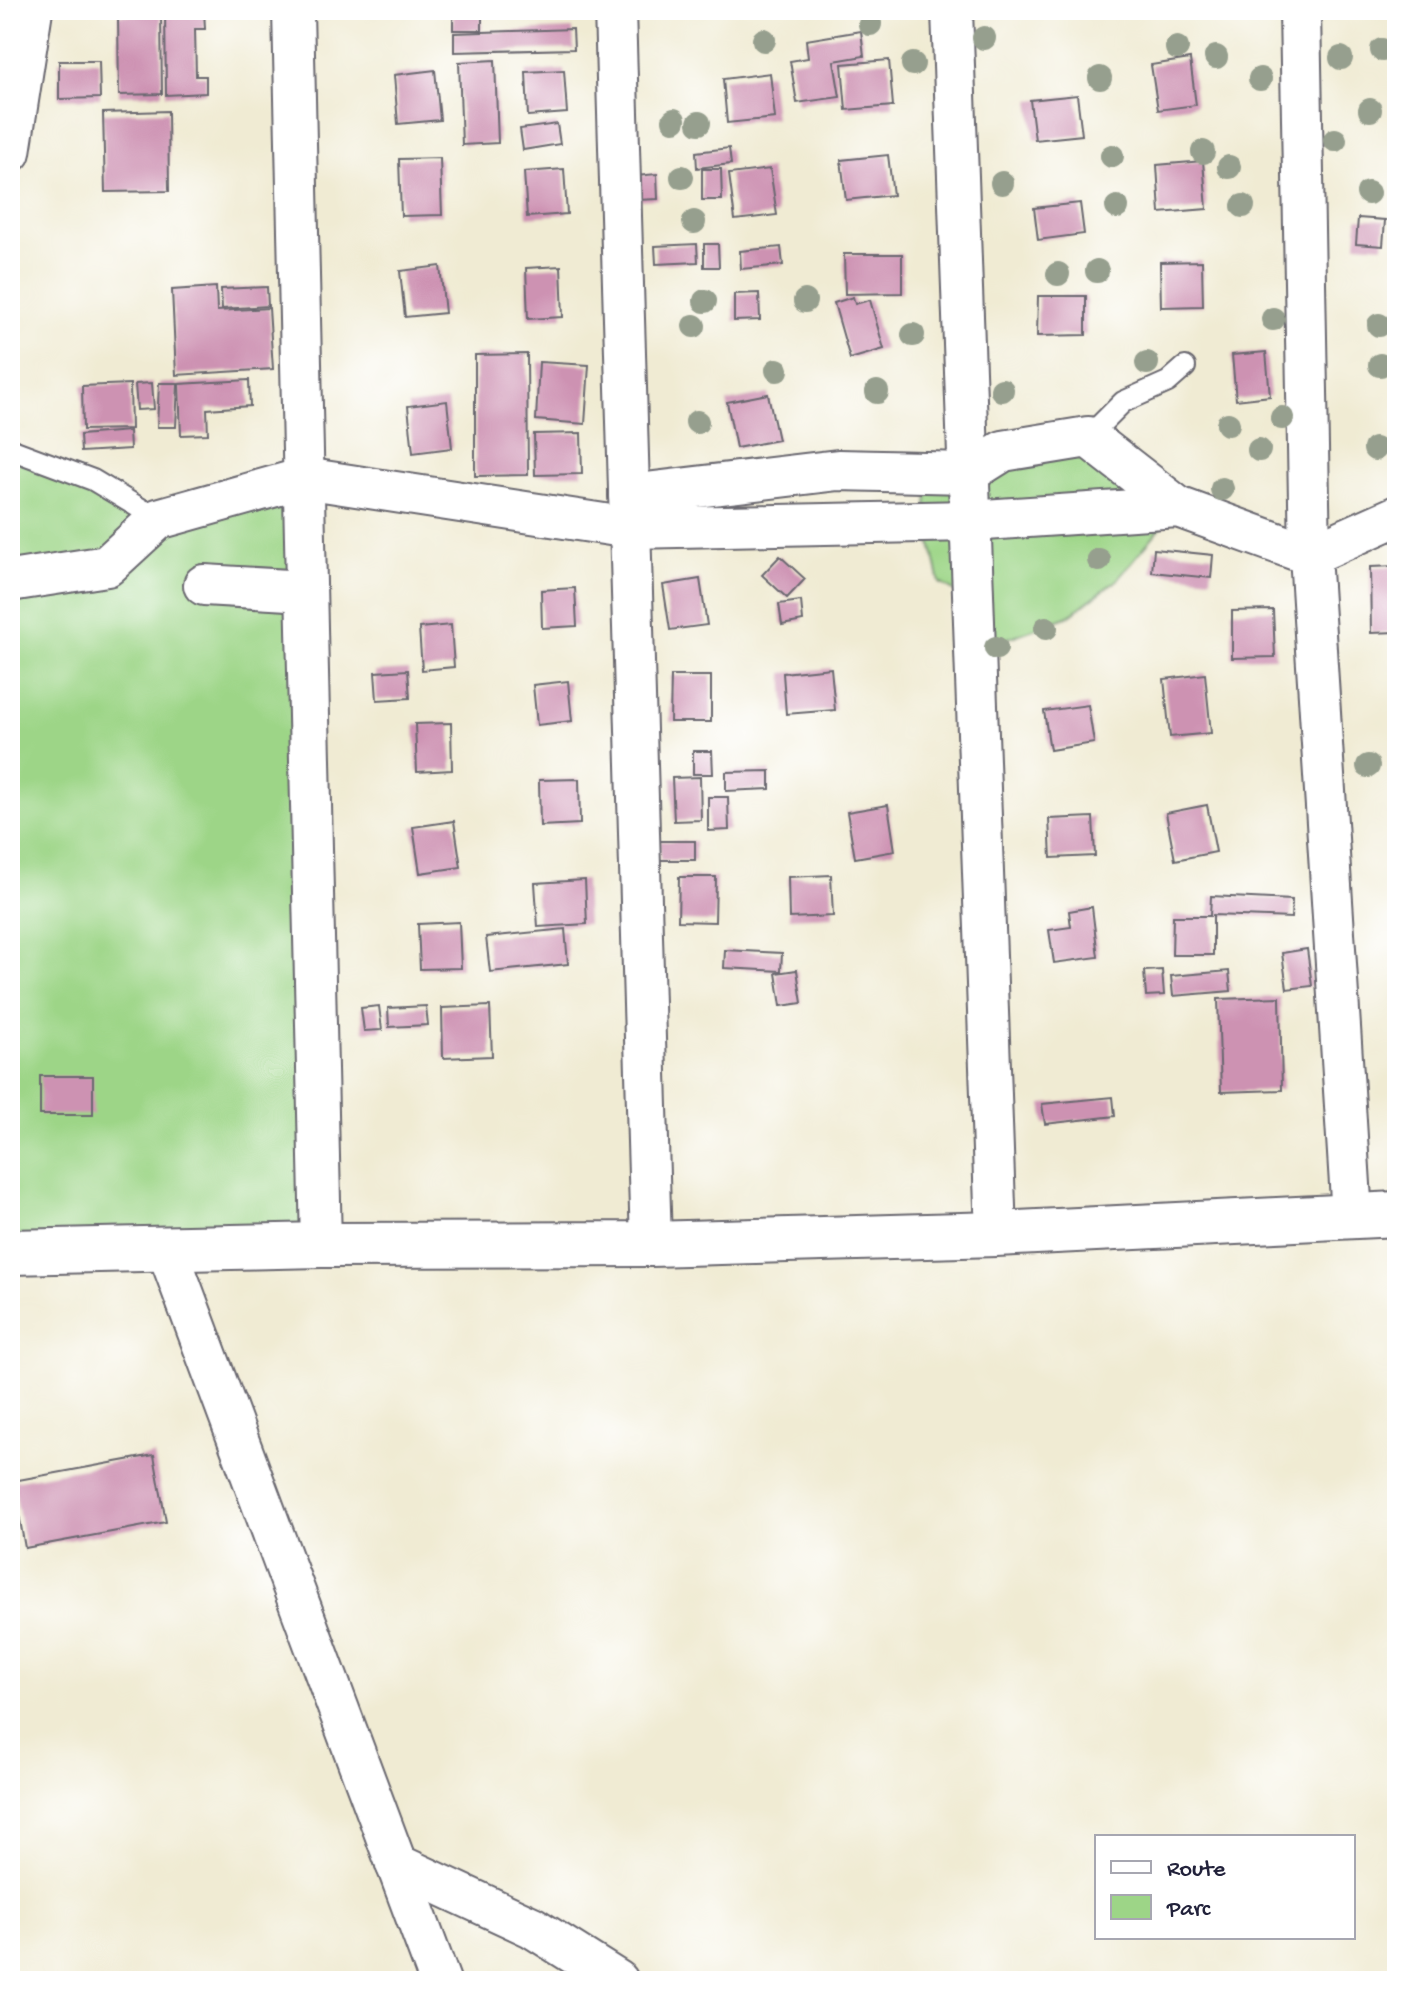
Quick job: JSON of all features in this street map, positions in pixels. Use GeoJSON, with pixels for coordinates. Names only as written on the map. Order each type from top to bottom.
{"type":"FeatureCollection","features":[{"type":"Feature","properties":{"kind":"main road"},"geometry":{"type":"LineString","coordinates":[[10,1252],[321,1245],[651,1244],[996,1234],[1397,1214]]}},
{"type":"Feature","properties":{"kind":"street"},"geometry":{"type":"LineString","coordinates":[[10,152],[32,10]]}},
{"type":"Feature","properties":{"kind":"street"},"geometry":{"type":"LineString","coordinates":[[293,10],[321,1245]]}},
{"type":"Feature","properties":{"kind":"street"},"geometry":{"type":"LineString","coordinates":[[615,10],[651,1244]]}},
{"type":"Feature","properties":{"kind":"street"},"geometry":{"type":"LineString","coordinates":[[952,10],[996,1234]]}},
{"type":"Feature","properties":{"kind":"street"},"geometry":{"type":"LineString","coordinates":[[1300,10],[1310,555],[1352,1216]]}},
{"type":"Feature","properties":{"kind":"street"},"geometry":{"type":"LineString","coordinates":[[630,512],[838,470],[968,473],[1003,451],[1088,437],[1178,507],[1310,555],[1397,516]]}},
{"type":"Feature","properties":{"kind":"street"},"geometry":{"type":"LineString","coordinates":[[10,581],[107,566],[158,519],[304,478],[630,512],[970,521],[1178,507]]}},
{"type":"Feature","properties":{"kind":"street"},"geometry":{"type":"LineString","coordinates":[[204,585],[306,591]]}},
{"type":"Feature","properties":{"kind":"street"},"geometry":{"type":"LineString","coordinates":[[167,1249],[440,1981]]}},
{"type":"Feature","properties":{"kind":"street"},"geometry":{"type":"LineString","coordinates":[[396,1864],[532,1927],[618,1981]]}},
{"type":"Feature","properties":{"kind":"lane"},"geometry":{"type":"LineString","coordinates":[[1088,437],[1123,402],[1168,382],[1185,367]]}},
{"type":"Feature","properties":{"kind":"lane"},"geometry":{"type":"LineString","coordinates":[[10,449],[93,480],[158,519]]}},
{"type":"Feature","properties":{"kind":"green space"},"geometry":{"type":"Polygon","coordinates":[[[1088,437],[1178,507],[1117,580],[1067,617],[975,650],[973,602],[940,583],[926,522],[929,473],[1088,437]]]}},
{"type":"Feature","properties":{"kind":"green space"},"geometry":{"type":"Polygon","coordinates":[[[10,449],[158,519],[304,478],[321,1245],[10,1252],[10,449]]]}},
{"type":"Feature","properties":{"kind":"building"},"geometry":{"type":"Polygon","coordinates":[[[165,10],[204,10],[205,29],[195,29],[196,76],[206,76],[206,93],[166,95],[165,10]]]}},
{"type":"Feature","properties":{"kind":"building"},"geometry":{"type":"Polygon","coordinates":[[[453,10],[482,10],[482,30],[453,30],[453,10]]]}},
{"type":"Feature","properties":{"kind":"building"},"geometry":{"type":"Polygon","coordinates":[[[161,14],[162,94],[119,95],[118,15],[161,14]]]}},
{"type":"Feature","properties":{"kind":"building"},"geometry":{"type":"Polygon","coordinates":[[[573,29],[574,49],[454,52],[454,33],[573,29]]]}},
{"type":"Feature","properties":{"kind":"building"},"geometry":{"type":"Polygon","coordinates":[[[861,31],[864,56],[834,61],[840,97],[797,103],[790,61],[808,58],[806,40],[861,31]]]}},
{"type":"Feature","properties":{"kind":"building"},"geometry":{"type":"Polygon","coordinates":[[[1190,59],[1196,105],[1158,110],[1151,65],[1190,59]]]}},
{"type":"Feature","properties":{"kind":"building"},"geometry":{"type":"Polygon","coordinates":[[[495,60],[498,143],[462,145],[459,62],[495,60]]]}},
{"type":"Feature","properties":{"kind":"building"},"geometry":{"type":"Polygon","coordinates":[[[889,60],[893,106],[846,110],[842,64],[889,60]]]}},
{"type":"Feature","properties":{"kind":"building"},"geometry":{"type":"Polygon","coordinates":[[[59,61],[99,61],[100,98],[59,99],[59,61]]]}},
{"type":"Feature","properties":{"kind":"building"},"geometry":{"type":"Polygon","coordinates":[[[435,70],[440,120],[398,124],[394,75],[435,70]]]}},
{"type":"Feature","properties":{"kind":"building"},"geometry":{"type":"Polygon","coordinates":[[[564,70],[567,113],[528,116],[526,72],[564,70]]]}},
{"type":"Feature","properties":{"kind":"building"},"geometry":{"type":"Polygon","coordinates":[[[770,73],[775,118],[727,123],[723,79],[770,73]]]}},
{"type":"Feature","properties":{"kind":"building"},"geometry":{"type":"Polygon","coordinates":[[[1077,95],[1082,135],[1035,140],[1030,100],[1077,95]]]}},
{"type":"Feature","properties":{"kind":"building"},"geometry":{"type":"Polygon","coordinates":[[[168,111],[169,191],[105,192],[103,113],[168,111]]]}},
{"type":"Feature","properties":{"kind":"building"},"geometry":{"type":"Polygon","coordinates":[[[557,124],[560,144],[523,150],[520,129],[557,124]]]}},
{"type":"Feature","properties":{"kind":"building"},"geometry":{"type":"Polygon","coordinates":[[[729,148],[731,164],[697,168],[696,152],[729,148]]]}},
{"type":"Feature","properties":{"kind":"building"},"geometry":{"type":"Polygon","coordinates":[[[888,155],[893,195],[846,200],[841,160],[888,155]]]}},
{"type":"Feature","properties":{"kind":"building"},"geometry":{"type":"Polygon","coordinates":[[[440,158],[442,215],[401,216],[399,159],[440,158]]]}},
{"type":"Feature","properties":{"kind":"building"},"geometry":{"type":"Polygon","coordinates":[[[1203,161],[1207,209],[1160,213],[1157,165],[1203,161]]]}},
{"type":"Feature","properties":{"kind":"building"},"geometry":{"type":"Polygon","coordinates":[[[564,169],[567,214],[527,217],[524,172],[564,169]]]}},
{"type":"Feature","properties":{"kind":"building"},"geometry":{"type":"Polygon","coordinates":[[[702,169],[721,169],[722,200],[702,200],[702,169]]]}},
{"type":"Feature","properties":{"kind":"building"},"geometry":{"type":"Polygon","coordinates":[[[770,169],[777,215],[735,220],[729,174],[770,169]]]}},
{"type":"Feature","properties":{"kind":"building"},"geometry":{"type":"Polygon","coordinates":[[[657,174],[658,199],[637,200],[636,176],[657,174]]]}},
{"type":"Feature","properties":{"kind":"building"},"geometry":{"type":"Polygon","coordinates":[[[1080,203],[1084,234],[1038,240],[1034,208],[1080,203]]]}},
{"type":"Feature","properties":{"kind":"building"},"geometry":{"type":"Polygon","coordinates":[[[1358,218],[1385,220],[1383,246],[1356,244],[1358,218]]]}},
{"type":"Feature","properties":{"kind":"building"},"geometry":{"type":"Polygon","coordinates":[[[697,244],[698,262],[656,264],[655,246],[697,244]]]}},
{"type":"Feature","properties":{"kind":"building"},"geometry":{"type":"Polygon","coordinates":[[[704,244],[718,244],[719,267],[704,267],[704,244]]]}},
{"type":"Feature","properties":{"kind":"building"},"geometry":{"type":"Polygon","coordinates":[[[781,247],[783,265],[741,269],[740,251],[781,247]]]}},
{"type":"Feature","properties":{"kind":"building"},"geometry":{"type":"Polygon","coordinates":[[[844,254],[902,254],[902,293],[845,294],[844,254]]]}},
{"type":"Feature","properties":{"kind":"building"},"geometry":{"type":"Polygon","coordinates":[[[1202,261],[1203,306],[1161,307],[1160,262],[1202,261]]]}},
{"type":"Feature","properties":{"kind":"building"},"geometry":{"type":"Polygon","coordinates":[[[440,266],[445,313],[405,317],[400,271],[440,266]]]}},
{"type":"Feature","properties":{"kind":"building"},"geometry":{"type":"Polygon","coordinates":[[[561,266],[563,317],[528,319],[526,268],[561,266]]]}},
{"type":"Feature","properties":{"kind":"building"},"geometry":{"type":"Polygon","coordinates":[[[216,287],[217,311],[269,308],[273,369],[176,375],[172,290],[216,287]]]}},
{"type":"Feature","properties":{"kind":"building"},"geometry":{"type":"Polygon","coordinates":[[[267,287],[268,306],[222,309],[221,289],[267,287]]]}},
{"type":"Feature","properties":{"kind":"building"},"geometry":{"type":"Polygon","coordinates":[[[759,293],[760,320],[734,321],[734,294],[759,293]]]}},
{"type":"Feature","properties":{"kind":"building"},"geometry":{"type":"Polygon","coordinates":[[[1038,296],[1086,296],[1086,335],[1037,336],[1038,296]]]}},
{"type":"Feature","properties":{"kind":"building"},"geometry":{"type":"Polygon","coordinates":[[[853,297],[855,304],[870,300],[884,349],[850,359],[834,303],[853,297]]]}},
{"type":"Feature","properties":{"kind":"building"},"geometry":{"type":"Polygon","coordinates":[[[1266,352],[1270,396],[1236,400],[1232,355],[1266,352]]]}},
{"type":"Feature","properties":{"kind":"building"},"geometry":{"type":"Polygon","coordinates":[[[527,354],[528,475],[475,476],[475,355],[527,354]]]}},
{"type":"Feature","properties":{"kind":"building"},"geometry":{"type":"Polygon","coordinates":[[[539,362],[589,365],[585,424],[536,420],[539,362]]]}},
{"type":"Feature","properties":{"kind":"building"},"geometry":{"type":"Polygon","coordinates":[[[249,380],[250,406],[207,409],[208,434],[181,435],[179,384],[249,380]]]}},
{"type":"Feature","properties":{"kind":"building"},"geometry":{"type":"Polygon","coordinates":[[[152,383],[154,409],[137,410],[135,384],[152,383]]]}},
{"type":"Feature","properties":{"kind":"building"},"geometry":{"type":"Polygon","coordinates":[[[159,383],[178,383],[176,427],[157,427],[159,383]]]}},
{"type":"Feature","properties":{"kind":"building"},"geometry":{"type":"Polygon","coordinates":[[[130,384],[131,429],[83,430],[82,386],[130,384]]]}},
{"type":"Feature","properties":{"kind":"building"},"geometry":{"type":"Polygon","coordinates":[[[768,394],[778,440],[736,448],[727,402],[768,394]]]}},
{"type":"Feature","properties":{"kind":"building"},"geometry":{"type":"Polygon","coordinates":[[[447,401],[452,448],[413,453],[408,406],[447,401]]]}},
{"type":"Feature","properties":{"kind":"building"},"geometry":{"type":"Polygon","coordinates":[[[129,431],[130,449],[81,452],[80,435],[129,431]]]}},
{"type":"Feature","properties":{"kind":"building"},"geometry":{"type":"Polygon","coordinates":[[[581,433],[582,474],[535,475],[534,434],[581,433]]]}},
{"type":"Feature","properties":{"kind":"building"},"geometry":{"type":"Polygon","coordinates":[[[1154,549],[1213,555],[1211,578],[1152,572],[1154,549]]]}},
{"type":"Feature","properties":{"kind":"building"},"geometry":{"type":"Polygon","coordinates":[[[780,556],[805,579],[787,598],[762,575],[780,556]]]}},
{"type":"Feature","properties":{"kind":"building"},"geometry":{"type":"Polygon","coordinates":[[[1397,566],[1397,632],[1371,633],[1370,567],[1397,566]]]}},
{"type":"Feature","properties":{"kind":"building"},"geometry":{"type":"Polygon","coordinates":[[[700,579],[707,625],[670,630],[663,585],[700,579]]]}},
{"type":"Feature","properties":{"kind":"building"},"geometry":{"type":"Polygon","coordinates":[[[575,588],[577,626],[542,628],[541,590],[575,588]]]}},
{"type":"Feature","properties":{"kind":"building"},"geometry":{"type":"Polygon","coordinates":[[[801,601],[803,621],[782,625],[779,604],[801,601]]]}},
{"type":"Feature","properties":{"kind":"building"},"geometry":{"type":"Polygon","coordinates":[[[1273,610],[1275,657],[1232,658],[1232,611],[1273,610]]]}},
{"type":"Feature","properties":{"kind":"building"},"geometry":{"type":"Polygon","coordinates":[[[451,625],[454,667],[422,670],[419,628],[451,625]]]}},
{"type":"Feature","properties":{"kind":"building"},"geometry":{"type":"Polygon","coordinates":[[[831,668],[835,710],[786,714],[783,673],[831,668]]]}},
{"type":"Feature","properties":{"kind":"building"},"geometry":{"type":"Polygon","coordinates":[[[408,670],[410,698],[377,700],[375,672],[408,670]]]}},
{"type":"Feature","properties":{"kind":"building"},"geometry":{"type":"Polygon","coordinates":[[[1205,674],[1211,733],[1170,737],[1164,679],[1205,674]]]}},
{"type":"Feature","properties":{"kind":"building"},"geometry":{"type":"Polygon","coordinates":[[[671,676],[711,676],[711,722],[670,722],[671,676]]]}},
{"type":"Feature","properties":{"kind":"building"},"geometry":{"type":"Polygon","coordinates":[[[568,681],[572,721],[537,725],[533,685],[568,681]]]}},
{"type":"Feature","properties":{"kind":"building"},"geometry":{"type":"Polygon","coordinates":[[[1088,705],[1094,743],[1050,750],[1044,711],[1088,705]]]}},
{"type":"Feature","properties":{"kind":"building"},"geometry":{"type":"Polygon","coordinates":[[[451,723],[452,770],[417,772],[415,724],[451,723]]]}},
{"type":"Feature","properties":{"kind":"building"},"geometry":{"type":"Polygon","coordinates":[[[693,751],[712,751],[713,774],[693,774],[693,751]]]}},
{"type":"Feature","properties":{"kind":"building"},"geometry":{"type":"Polygon","coordinates":[[[770,771],[770,789],[726,791],[726,772],[770,771]]]}},
{"type":"Feature","properties":{"kind":"building"},"geometry":{"type":"Polygon","coordinates":[[[700,777],[701,820],[674,821],[672,778],[700,777]]]}},
{"type":"Feature","properties":{"kind":"building"},"geometry":{"type":"Polygon","coordinates":[[[579,779],[580,824],[540,826],[539,780],[579,779]]]}},
{"type":"Feature","properties":{"kind":"building"},"geometry":{"type":"Polygon","coordinates":[[[708,797],[728,797],[729,830],[708,831],[708,797]]]}},
{"type":"Feature","properties":{"kind":"building"},"geometry":{"type":"Polygon","coordinates":[[[888,805],[895,851],[855,858],[847,812],[888,805]]]}},
{"type":"Feature","properties":{"kind":"building"},"geometry":{"type":"Polygon","coordinates":[[[1207,805],[1216,852],[1175,860],[1166,813],[1207,805]]]}},
{"type":"Feature","properties":{"kind":"building"},"geometry":{"type":"Polygon","coordinates":[[[1093,817],[1095,856],[1051,858],[1049,819],[1093,817]]]}},
{"type":"Feature","properties":{"kind":"building"},"geometry":{"type":"Polygon","coordinates":[[[454,821],[461,867],[420,873],[413,827],[454,821]]]}},
{"type":"Feature","properties":{"kind":"building"},"geometry":{"type":"Polygon","coordinates":[[[660,841],[695,841],[695,860],[660,860],[660,841]]]}},
{"type":"Feature","properties":{"kind":"building"},"geometry":{"type":"Polygon","coordinates":[[[831,875],[833,916],[789,918],[788,877],[831,875]]]}},
{"type":"Feature","properties":{"kind":"building"},"geometry":{"type":"Polygon","coordinates":[[[679,877],[716,877],[715,922],[678,921],[679,877]]]}},
{"type":"Feature","properties":{"kind":"building"},"geometry":{"type":"Polygon","coordinates":[[[585,880],[587,924],[538,927],[535,883],[585,880]]]}},
{"type":"Feature","properties":{"kind":"building"},"geometry":{"type":"Polygon","coordinates":[[[1211,896],[1292,900],[1291,918],[1213,915],[1213,955],[1172,955],[1173,916],[1210,916],[1211,896]]]}},
{"type":"Feature","properties":{"kind":"building"},"geometry":{"type":"Polygon","coordinates":[[[1092,907],[1098,957],[1054,963],[1049,930],[1071,927],[1069,911],[1092,907]]]}},
{"type":"Feature","properties":{"kind":"building"},"geometry":{"type":"Polygon","coordinates":[[[459,922],[461,968],[420,969],[418,924],[459,922]]]}},
{"type":"Feature","properties":{"kind":"building"},"geometry":{"type":"Polygon","coordinates":[[[565,929],[568,964],[490,972],[486,937],[565,929]]]}},
{"type":"Feature","properties":{"kind":"building"},"geometry":{"type":"Polygon","coordinates":[[[1307,949],[1312,986],[1287,989],[1282,953],[1307,949]]]}},
{"type":"Feature","properties":{"kind":"building"},"geometry":{"type":"Polygon","coordinates":[[[725,950],[782,953],[781,971],[724,968],[725,950]]]}},
{"type":"Feature","properties":{"kind":"building"},"geometry":{"type":"Polygon","coordinates":[[[797,970],[802,1003],[781,1006],[776,973],[797,970]]]}},
{"type":"Feature","properties":{"kind":"building"},"geometry":{"type":"Polygon","coordinates":[[[1162,970],[1164,995],[1146,996],[1144,971],[1162,970]]]}},
{"type":"Feature","properties":{"kind":"building"},"geometry":{"type":"Polygon","coordinates":[[[1229,971],[1231,991],[1173,996],[1171,976],[1229,971]]]}},
{"type":"Feature","properties":{"kind":"building"},"geometry":{"type":"Polygon","coordinates":[[[1280,997],[1282,1090],[1221,1092],[1218,999],[1280,997]]]}},
{"type":"Feature","properties":{"kind":"building"},"geometry":{"type":"Polygon","coordinates":[[[379,1006],[382,1030],[364,1031],[361,1008],[379,1006]]]}},
{"type":"Feature","properties":{"kind":"building"},"geometry":{"type":"Polygon","coordinates":[[[426,1006],[428,1025],[389,1027],[388,1008],[426,1006]]]}},
{"type":"Feature","properties":{"kind":"building"},"geometry":{"type":"Polygon","coordinates":[[[490,1006],[492,1056],[443,1058],[442,1008],[490,1006]]]}},
{"type":"Feature","properties":{"kind":"building"},"geometry":{"type":"Polygon","coordinates":[[[40,1076],[93,1076],[93,1115],[40,1115],[40,1076]]]}},
{"type":"Feature","properties":{"kind":"building"},"geometry":{"type":"Polygon","coordinates":[[[1113,1097],[1115,1116],[1045,1124],[1042,1104],[1113,1097]]]}},
{"type":"Feature","properties":{"kind":"building"},"geometry":{"type":"Polygon","coordinates":[[[154,1455],[166,1522],[25,1548],[13,1481],[154,1455]]]}}]}
